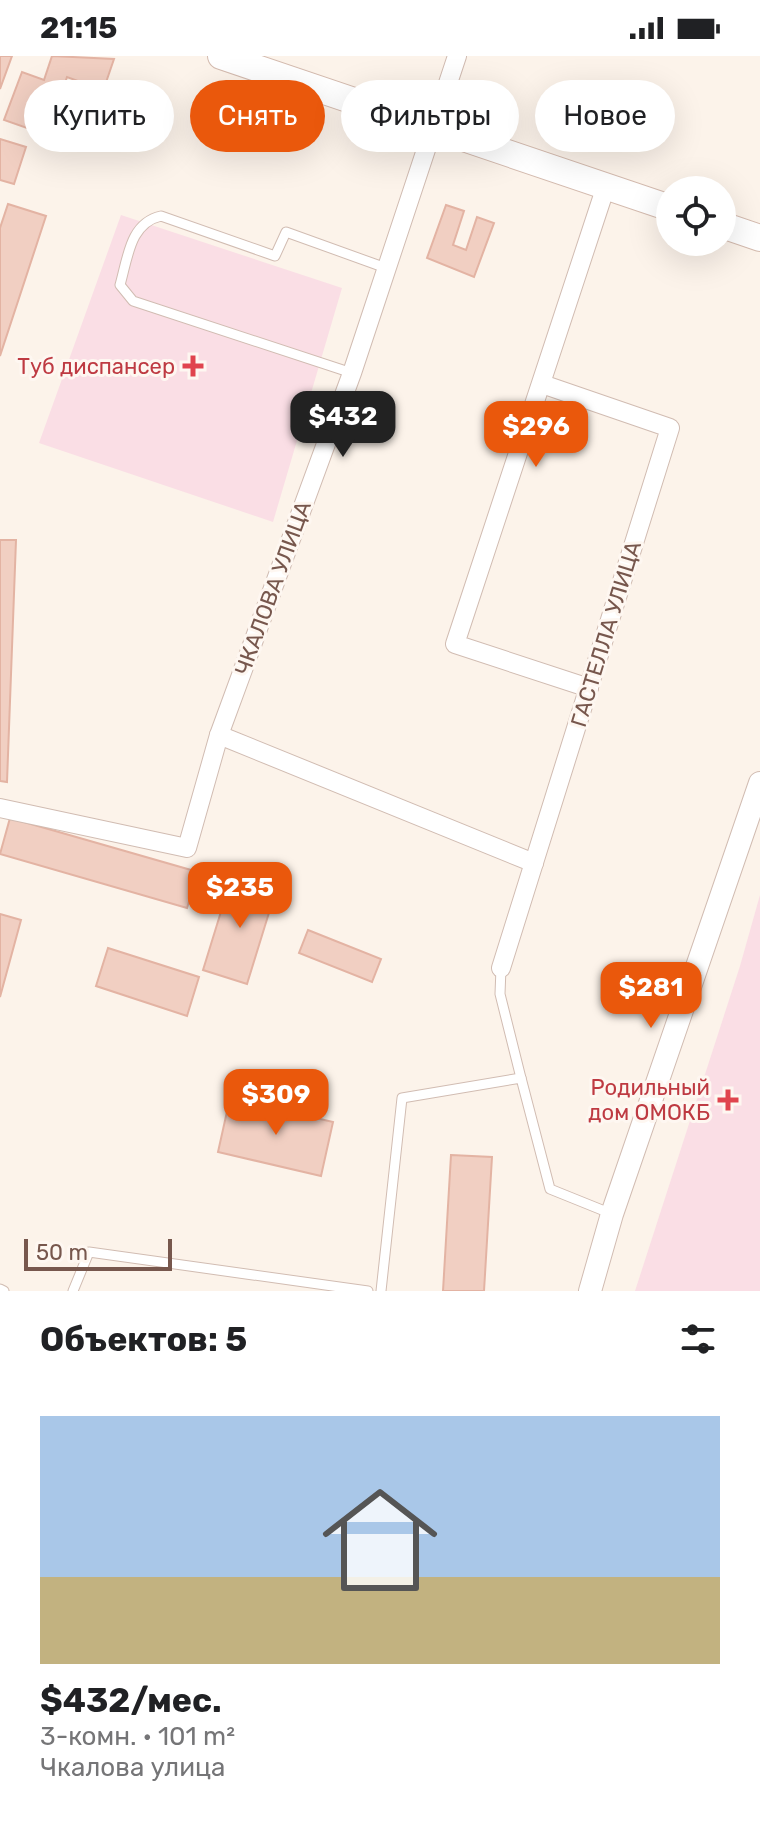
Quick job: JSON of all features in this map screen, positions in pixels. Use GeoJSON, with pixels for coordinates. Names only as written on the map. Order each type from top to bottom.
{"type":"FeatureCollection","features":[{"type":"Feature","properties":{"kind":"main road"},"geometry":{"type":"LineString","coordinates":[[221,56],[341,96]]}},
{"type":"Feature","properties":{"kind":"main road"},"geometry":{"type":"LineString","coordinates":[[506,152],[656,203]]}},
{"type":"Feature","properties":{"kind":"main road"},"geometry":{"type":"LineString","coordinates":[[736,230],[760,238]]}},
{"type":"Feature","properties":{"kind":"street","name":"ЧКАЛОВА УЛИЦА"},"geometry":{"type":"LineString","coordinates":[[449,80],[457,56]]}},
{"type":"Feature","properties":{"kind":"street","name":"ЧКАЛОВА УЛИЦА"},"geometry":{"type":"LineString","coordinates":[[0,808],[187,848],[219,735],[352,373],[425,152]]}},
{"type":"Feature","properties":{"kind":"street"},"geometry":{"type":"LineString","coordinates":[[589,688],[455,644],[606,186]]}},
{"type":"Feature","properties":{"kind":"street","name":"ГАСТЕЛЛА УЛИЦА"},"geometry":{"type":"LineString","coordinates":[[501,968],[670,428],[542,384]]}},
{"type":"Feature","properties":{"kind":"street"},"geometry":{"type":"LineString","coordinates":[[219,735],[534,863]]}},
{"type":"Feature","properties":{"kind":"street"},"geometry":{"type":"LineString","coordinates":[[590,1291],[612,1214],[760,783]]}},
{"type":"Feature","properties":{"kind":"lane"},"geometry":{"type":"LineString","coordinates":[[352,373],[133,301],[120,285],[136,232],[145,220],[161,216],[275,256],[286,232],[386,268]]}},
{"type":"Feature","properties":{"kind":"lane"},"geometry":{"type":"LineString","coordinates":[[501,968],[500,994],[550,1189],[612,1214]]}},
{"type":"Feature","properties":{"kind":"lane"},"geometry":{"type":"LineString","coordinates":[[381,1291],[402,1098],[521,1078]]}},
{"type":"Feature","properties":{"kind":"lane"},"geometry":{"type":"LineString","coordinates":[[73,1291],[89,1252],[368,1291]]}},
{"type":"Feature","properties":{"kind":"shaded area","name":"Туб диспансер"},"geometry":{"type":"Polygon","coordinates":[[[121,215],[342,288],[273,522],[39,443],[121,215]]]}},
{"type":"Feature","properties":{"kind":"shaded area","name":"Родильный дом ОМОКБ"},"geometry":{"type":"Polygon","coordinates":[[[760,895],[760,1291],[635,1291],[740,966],[760,895]]]}},
{"type":"Feature","properties":{"kind":"building"},"geometry":{"type":"Polygon","coordinates":[[[0,56],[12,56],[0,89],[0,56]]]}},
{"type":"Feature","properties":{"kind":"building"},"geometry":{"type":"Polygon","coordinates":[[[52,56],[114,59],[107,80],[67,77],[66,80],[44,80],[52,56]]]}},
{"type":"Feature","properties":{"kind":"building"},"geometry":{"type":"Polygon","coordinates":[[[22,72],[44,80],[24,80],[24,127],[4,120],[22,72]]]}},
{"type":"Feature","properties":{"kind":"building"},"geometry":{"type":"Polygon","coordinates":[[[0,139],[24,146],[14,184],[0,180],[0,139]]]}},
{"type":"Feature","properties":{"kind":"building"},"geometry":{"type":"Polygon","coordinates":[[[8,204],[46,216],[0,356],[0,228],[8,204]]]}},
{"type":"Feature","properties":{"kind":"building"},"geometry":{"type":"Polygon","coordinates":[[[446,205],[464,211],[453,245],[466,250],[477,217],[494,223],[474,277],[427,258],[446,205]]]}},
{"type":"Feature","properties":{"kind":"building"},"geometry":{"type":"Polygon","coordinates":[[[0,540],[16,540],[7,782],[0,781],[0,540]]]}},
{"type":"Feature","properties":{"kind":"building"},"geometry":{"type":"Polygon","coordinates":[[[10,818],[198,872],[187,908],[0,854],[10,818]]]}},
{"type":"Feature","properties":{"kind":"building"},"geometry":{"type":"Polygon","coordinates":[[[232,876],[276,890],[247,984],[203,970],[232,876]]]}},
{"type":"Feature","properties":{"kind":"building"},"geometry":{"type":"Polygon","coordinates":[[[0,914],[21,920],[0,997],[0,914]]]}},
{"type":"Feature","properties":{"kind":"building"},"geometry":{"type":"Polygon","coordinates":[[[308,930],[381,959],[372,982],[299,953],[308,930]]]}},
{"type":"Feature","properties":{"kind":"building"},"geometry":{"type":"Polygon","coordinates":[[[108,948],[199,977],[187,1016],[96,986],[108,948]]]}},
{"type":"Feature","properties":{"kind":"building"},"geometry":{"type":"Polygon","coordinates":[[[230,1098],[333,1122],[321,1176],[218,1152],[230,1098]]]}},
{"type":"Feature","properties":{"kind":"building"},"geometry":{"type":"Polygon","coordinates":[[[451,1155],[492,1157],[484,1291],[443,1291],[451,1155]]]}},
{"type":"Feature","properties":{"kind":"place","name":"Туб диспансер"},"geometry":{"type":"Point","coordinates":[193,366]}},
{"type":"Feature","properties":{"kind":"place","name":"Родильный дом ОМОКБ"},"geometry":{"type":"Point","coordinates":[728,1100]}}]}
